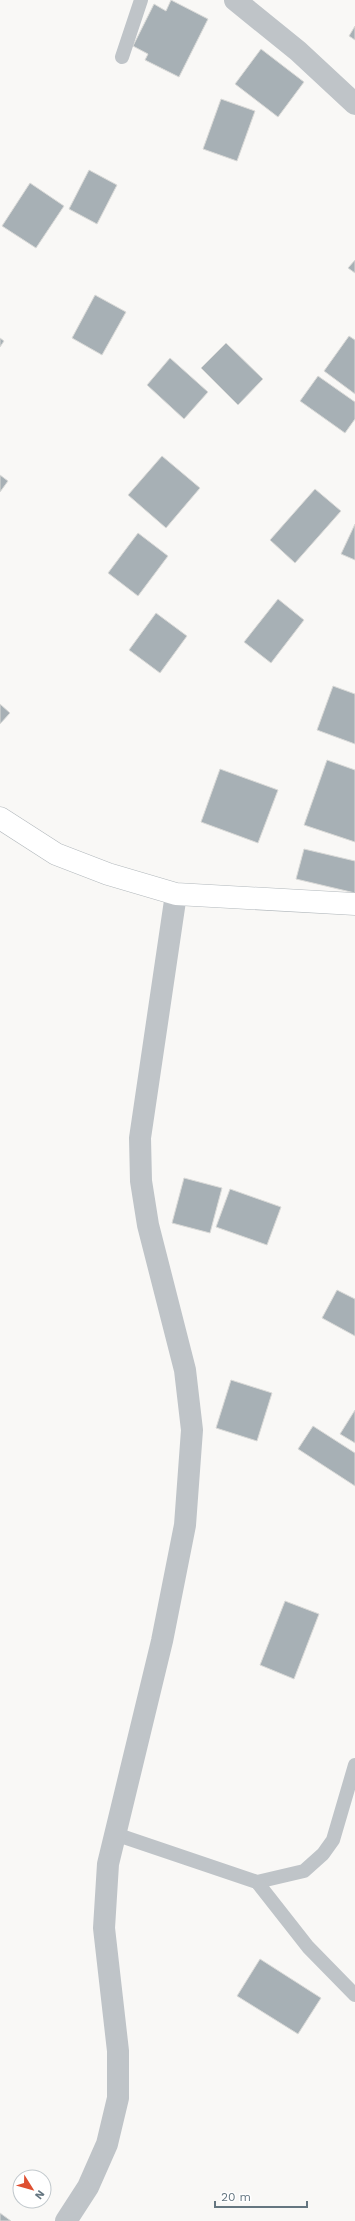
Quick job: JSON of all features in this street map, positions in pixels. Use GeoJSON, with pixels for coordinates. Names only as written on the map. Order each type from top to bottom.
{"type":"FeatureCollection","features":[{"type":"Feature","properties":{"kind":"street"},"geometry":{"type":"LineString","coordinates":[[235,0],[298,51],[355,104]]}},
{"type":"Feature","properties":{"kind":"street"},"geometry":{"type":"LineString","coordinates":[[0,818],[56,854],[108,874],[176,894],[355,904]]}},
{"type":"Feature","properties":{"kind":"street"},"geometry":{"type":"LineString","coordinates":[[66,2221],[88,2187],[107,2144],[118,2098],[118,2051],[104,1928],[108,1864],[162,1641],[185,1525],[192,1430],[186,1370],[148,1225],[140,1181],[140,1138],[176,894]]}},
{"type":"Feature","properties":{"kind":"lane"},"geometry":{"type":"LineString","coordinates":[[122,57],[141,0]]}},
{"type":"Feature","properties":{"kind":"lane"},"geometry":{"type":"LineString","coordinates":[[115,1834],[257,1882],[304,1870],[323,1854],[333,1840],[355,1764]]}},
{"type":"Feature","properties":{"kind":"lane"},"geometry":{"type":"LineString","coordinates":[[257,1882],[308,1947],[355,1995]]}},
{"type":"Feature","properties":{"kind":"building"},"geometry":{"type":"Polygon","coordinates":[[[171,0],[208,19],[179,77],[145,60],[148,54],[133,46],[154,4],[166,11],[171,0]]]}},
{"type":"Feature","properties":{"kind":"building"},"geometry":{"type":"Polygon","coordinates":[[[355,26],[355,40],[349,36],[355,26]]]}},
{"type":"Feature","properties":{"kind":"building"},"geometry":{"type":"Polygon","coordinates":[[[261,49],[304,82],[278,117],[235,84],[261,49]]]}},
{"type":"Feature","properties":{"kind":"building"},"geometry":{"type":"Polygon","coordinates":[[[221,99],[255,111],[237,161],[203,149],[221,99]]]}},
{"type":"Feature","properties":{"kind":"building"},"geometry":{"type":"Polygon","coordinates":[[[89,170],[117,185],[97,224],[69,209],[89,170]]]}},
{"type":"Feature","properties":{"kind":"building"},"geometry":{"type":"Polygon","coordinates":[[[30,183],[64,206],[36,248],[2,226],[30,183]]]}},
{"type":"Feature","properties":{"kind":"building"},"geometry":{"type":"Polygon","coordinates":[[[355,260],[355,273],[348,268],[355,260]]]}},
{"type":"Feature","properties":{"kind":"building"},"geometry":{"type":"Polygon","coordinates":[[[95,295],[126,312],[102,355],[72,338],[95,295]]]}},
{"type":"Feature","properties":{"kind":"building"},"geometry":{"type":"Polygon","coordinates":[[[349,336],[355,340],[355,394],[324,371],[349,336]]]}},
{"type":"Feature","properties":{"kind":"building"},"geometry":{"type":"Polygon","coordinates":[[[0,338],[4,341],[0,347],[0,338]]]}},
{"type":"Feature","properties":{"kind":"building"},"geometry":{"type":"Polygon","coordinates":[[[226,343],[263,379],[238,405],[201,368],[226,343]]]}},
{"type":"Feature","properties":{"kind":"building"},"geometry":{"type":"Polygon","coordinates":[[[170,358],[208,392],[184,419],[147,385],[170,358]]]}},
{"type":"Feature","properties":{"kind":"building"},"geometry":{"type":"Polygon","coordinates":[[[318,376],[355,402],[355,419],[345,433],[300,401],[318,376]]]}},
{"type":"Feature","properties":{"kind":"building"},"geometry":{"type":"Polygon","coordinates":[[[162,456],[200,488],[166,528],[128,495],[162,456]]]}},
{"type":"Feature","properties":{"kind":"building"},"geometry":{"type":"Polygon","coordinates":[[[0,475],[8,481],[0,492],[0,475]]]}},
{"type":"Feature","properties":{"kind":"building"},"geometry":{"type":"Polygon","coordinates":[[[315,489],[341,511],[295,563],[270,540],[315,489]]]}},
{"type":"Feature","properties":{"kind":"building"},"geometry":{"type":"Polygon","coordinates":[[[355,524],[355,560],[341,554],[355,524]]]}},
{"type":"Feature","properties":{"kind":"building"},"geometry":{"type":"Polygon","coordinates":[[[138,533],[168,556],[138,596],[108,573],[138,533]]]}},
{"type":"Feature","properties":{"kind":"building"},"geometry":{"type":"Polygon","coordinates":[[[278,599],[304,620],[271,663],[244,642],[278,599]]]}},
{"type":"Feature","properties":{"kind":"building"},"geometry":{"type":"Polygon","coordinates":[[[156,613],[187,636],[160,673],[129,650],[156,613]]]}},
{"type":"Feature","properties":{"kind":"building"},"geometry":{"type":"Polygon","coordinates":[[[333,686],[355,694],[355,744],[317,730],[333,686]]]}},
{"type":"Feature","properties":{"kind":"building"},"geometry":{"type":"Polygon","coordinates":[[[0,704],[10,713],[0,724],[0,704]]]}},
{"type":"Feature","properties":{"kind":"building"},"geometry":{"type":"Polygon","coordinates":[[[327,760],[355,770],[355,842],[304,825],[327,760]]]}},
{"type":"Feature","properties":{"kind":"building"},"geometry":{"type":"Polygon","coordinates":[[[220,769],[278,790],[258,843],[201,822],[220,769]]]}},
{"type":"Feature","properties":{"kind":"building"},"geometry":{"type":"Polygon","coordinates":[[[304,849],[355,861],[355,893],[296,879],[304,849]]]}},
{"type":"Feature","properties":{"kind":"building"},"geometry":{"type":"Polygon","coordinates":[[[184,1178],[222,1188],[210,1233],[172,1223],[184,1178]]]}},
{"type":"Feature","properties":{"kind":"building"},"geometry":{"type":"Polygon","coordinates":[[[230,1189],[281,1207],[267,1245],[216,1227],[230,1189]]]}},
{"type":"Feature","properties":{"kind":"building"},"geometry":{"type":"Polygon","coordinates":[[[337,1290],[355,1299],[355,1336],[322,1318],[337,1290]]]}},
{"type":"Feature","properties":{"kind":"building"},"geometry":{"type":"Polygon","coordinates":[[[231,1380],[272,1393],[257,1441],[216,1428],[231,1380]]]}},
{"type":"Feature","properties":{"kind":"building"},"geometry":{"type":"Polygon","coordinates":[[[355,1410],[355,1443],[340,1434],[355,1410]]]}},
{"type":"Feature","properties":{"kind":"building"},"geometry":{"type":"Polygon","coordinates":[[[313,1426],[355,1453],[355,1486],[298,1449],[313,1426]]]}},
{"type":"Feature","properties":{"kind":"building"},"geometry":{"type":"Polygon","coordinates":[[[285,1601],[319,1614],[294,1679],[260,1665],[285,1601]]]}},
{"type":"Feature","properties":{"kind":"building"},"geometry":{"type":"Polygon","coordinates":[[[260,1959],[321,1998],[298,2034],[237,1996],[260,1959]]]}},
{"type":"Feature","properties":{"kind":"building"},"geometry":{"type":"Polygon","coordinates":[[[0,2213],[11,2221],[0,2221],[0,2213]]]}}]}
